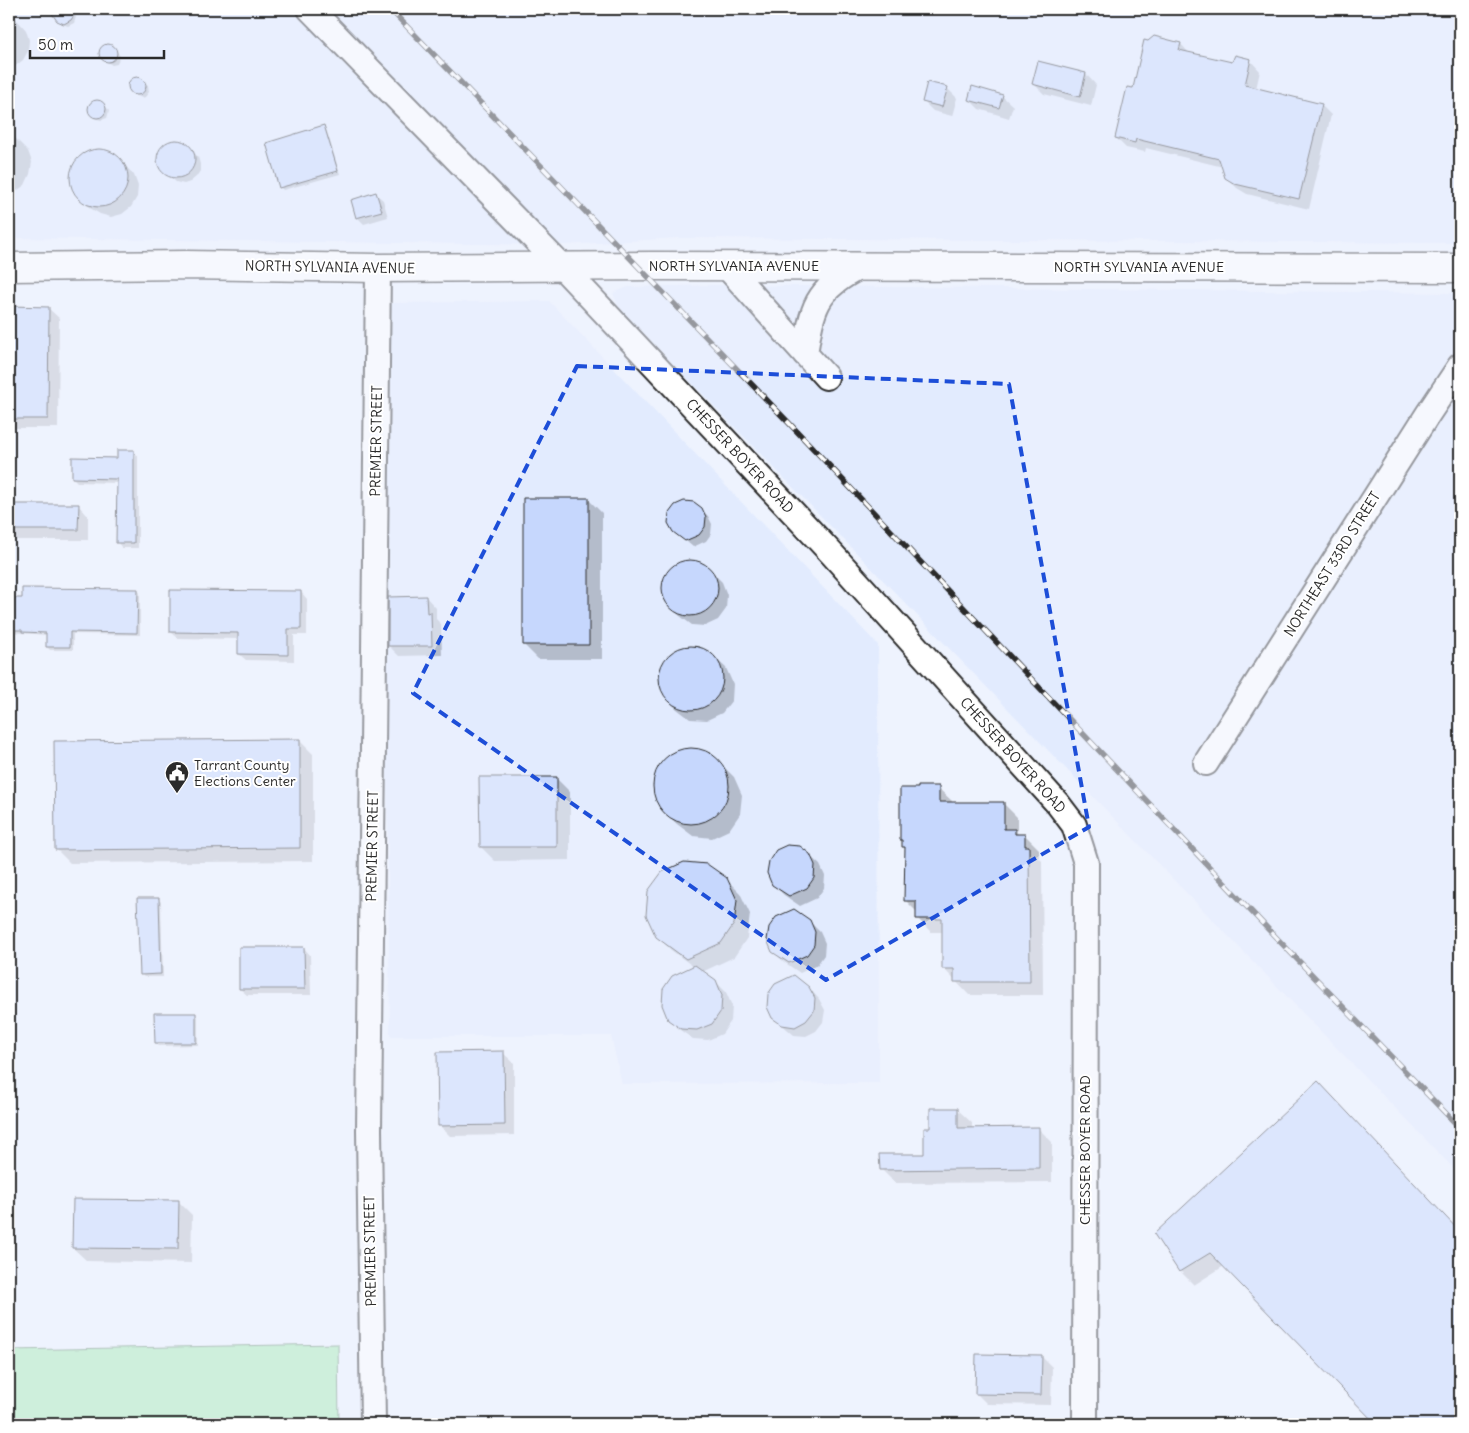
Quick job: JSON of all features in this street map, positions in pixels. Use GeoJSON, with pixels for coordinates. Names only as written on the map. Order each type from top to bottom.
{"type":"FeatureCollection","features":[{"type":"Feature","properties":{"kind":"main road","name":"NORTH SYLVANIA AVENUE"},"geometry":{"type":"LineString","coordinates":[[9,267],[187,265],[378,268],[1460,268]]}},
{"type":"Feature","properties":{"kind":"street"},"geometry":{"type":"LineString","coordinates":[[310,9],[563,268]]}},
{"type":"Feature","properties":{"kind":"street"},"geometry":{"type":"LineString","coordinates":[[727,267],[826,377]]}},
{"type":"Feature","properties":{"kind":"street"},"geometry":{"type":"LineString","coordinates":[[805,354],[811,318],[822,294],[842,276],[860,267]]}},
{"type":"Feature","properties":{"kind":"street","name":"PREMIER STREET"},"geometry":{"type":"LineString","coordinates":[[373,1424],[369,1121],[378,268]]}},
{"type":"Feature","properties":{"kind":"street","name":"CHESSER BOYER ROAD"},"geometry":{"type":"LineString","coordinates":[[563,268],[833,555],[1058,804],[1074,825],[1086,863],[1085,1424]]}},
{"type":"Feature","properties":{"kind":"street","name":"NORTHEAST 33RD STREET"},"geometry":{"type":"LineString","coordinates":[[1206,763],[1422,422],[1460,366]]}},
{"type":"Feature","properties":{"kind":"highlighted area"},"geometry":{"type":"Polygon","coordinates":[[[577,366],[1009,384],[1089,827],[826,980],[413,693],[577,366]]]}},
{"type":"Feature","properties":{"kind":"shaded area"},"geometry":{"type":"Polygon","coordinates":[[[9,9],[1460,9],[1460,243],[678,238],[565,245],[9,238],[9,9]]]}},
{"type":"Feature","properties":{"kind":"shaded area"},"geometry":{"type":"Polygon","coordinates":[[[718,285],[1460,293],[1460,1175],[619,308],[613,293],[628,287],[718,285]]]}},
{"type":"Feature","properties":{"kind":"shaded area"},"geometry":{"type":"Polygon","coordinates":[[[549,301],[878,645],[879,1083],[622,1084],[611,1036],[390,1036],[382,303],[549,301]]]}},
{"type":"Feature","properties":{"kind":"green space"},"geometry":{"type":"Polygon","coordinates":[[[338,1344],[339,1424],[9,1424],[9,1350],[338,1344]]]}},
{"type":"Feature","properties":{"kind":"building"},"geometry":{"type":"Polygon","coordinates":[[[49,9],[78,9],[71,20],[64,24],[57,21],[49,9]]]}},
{"type":"Feature","properties":{"kind":"building"},"geometry":{"type":"Polygon","coordinates":[[[1154,36],[1181,43],[1179,50],[1232,62],[1235,55],[1251,59],[1245,85],[1322,104],[1299,199],[1235,184],[1225,178],[1219,159],[1136,139],[1135,143],[1115,138],[1127,87],[1133,88],[1144,40],[1148,41],[1154,36]]]}},
{"type":"Feature","properties":{"kind":"building"},"geometry":{"type":"Polygon","coordinates":[[[104,44],[112,44],[117,49],[115,60],[104,62],[99,57],[99,49],[104,44]]]}},
{"type":"Feature","properties":{"kind":"building"},"geometry":{"type":"Polygon","coordinates":[[[1038,61],[1086,73],[1080,97],[1032,84],[1038,61]]]}},
{"type":"Feature","properties":{"kind":"building"},"geometry":{"type":"Polygon","coordinates":[[[133,77],[141,77],[146,82],[144,93],[133,95],[128,90],[128,82],[133,77]]]}},
{"type":"Feature","properties":{"kind":"building"},"geometry":{"type":"Polygon","coordinates":[[[927,82],[948,87],[942,107],[922,102],[927,82]]]}},
{"type":"Feature","properties":{"kind":"building"},"geometry":{"type":"Polygon","coordinates":[[[972,86],[1003,95],[999,108],[968,100],[972,86]]]}},
{"type":"Feature","properties":{"kind":"building"},"geometry":{"type":"Polygon","coordinates":[[[93,100],[101,100],[106,105],[104,116],[93,118],[88,113],[88,105],[93,100]]]}},
{"type":"Feature","properties":{"kind":"building"},"geometry":{"type":"Polygon","coordinates":[[[324,125],[338,171],[279,188],[266,143],[324,125]]]}},
{"type":"Feature","properties":{"kind":"building"},"geometry":{"type":"Polygon","coordinates":[[[176,140],[189,146],[195,159],[189,172],[176,178],[163,172],[157,159],[163,146],[176,140]]]}},
{"type":"Feature","properties":{"kind":"building"},"geometry":{"type":"Polygon","coordinates":[[[99,149],[115,154],[123,162],[128,178],[123,194],[115,202],[99,207],[83,202],[75,194],[70,178],[75,162],[83,154],[99,149]]]}},
{"type":"Feature","properties":{"kind":"building"},"geometry":{"type":"Polygon","coordinates":[[[376,192],[382,211],[356,218],[351,200],[376,192]]]}},
{"type":"Feature","properties":{"kind":"building"},"geometry":{"type":"Polygon","coordinates":[[[9,306],[49,307],[48,419],[9,419],[9,306]]]}},
{"type":"Feature","properties":{"kind":"building"},"geometry":{"type":"Polygon","coordinates":[[[117,450],[134,450],[134,543],[116,543],[117,479],[72,478],[72,457],[117,458],[117,450]]]}},
{"type":"Feature","properties":{"kind":"building"},"geometry":{"type":"Polygon","coordinates":[[[523,498],[589,498],[589,645],[523,645],[523,498]]]}},
{"type":"Feature","properties":{"kind":"building"},"geometry":{"type":"Polygon","coordinates":[[[684,501],[694,502],[702,508],[706,517],[705,527],[699,535],[685,541],[673,532],[668,523],[669,513],[675,505],[684,501]]]}},
{"type":"Feature","properties":{"kind":"building"},"geometry":{"type":"Polygon","coordinates":[[[9,504],[79,504],[78,530],[9,530],[9,504]]]}},
{"type":"Feature","properties":{"kind":"building"},"geometry":{"type":"Polygon","coordinates":[[[690,560],[705,565],[713,573],[718,588],[713,603],[705,611],[690,616],[675,611],[667,603],[662,588],[667,573],[675,565],[690,560]]]}},
{"type":"Feature","properties":{"kind":"building"},"geometry":{"type":"Polygon","coordinates":[[[22,588],[138,589],[137,633],[70,632],[70,647],[46,647],[46,633],[9,630],[9,598],[22,598],[22,588]]]}},
{"type":"Feature","properties":{"kind":"building"},"geometry":{"type":"Polygon","coordinates":[[[170,590],[301,591],[301,629],[288,629],[288,655],[238,654],[238,633],[170,632],[170,590]]]}},
{"type":"Feature","properties":{"kind":"building"},"geometry":{"type":"Polygon","coordinates":[[[426,596],[427,613],[431,612],[432,646],[388,646],[388,597],[426,596]]]}},
{"type":"Feature","properties":{"kind":"building"},"geometry":{"type":"Polygon","coordinates":[[[685,646],[697,646],[714,655],[721,666],[723,678],[721,690],[714,701],[697,710],[685,710],[673,705],[664,696],[659,684],[659,672],[664,660],[673,651],[685,646]]]}},
{"type":"Feature","properties":{"kind":"building","name":"Tarrant County Elections Center"},"geometry":{"type":"Polygon","coordinates":[[[300,739],[300,848],[55,850],[54,741],[300,739]]]}},
{"type":"Feature","properties":{"kind":"building"},"geometry":{"type":"Polygon","coordinates":[[[691,748],[705,751],[718,759],[726,772],[729,786],[726,800],[718,813],[705,821],[691,824],[677,821],[664,813],[656,800],[653,786],[656,772],[664,759],[677,751],[691,748]]]}},
{"type":"Feature","properties":{"kind":"building"},"geometry":{"type":"Polygon","coordinates":[[[479,777],[557,777],[557,847],[480,847],[479,777]]]}},
{"type":"Feature","properties":{"kind":"building"},"geometry":{"type":"Polygon","coordinates":[[[918,786],[939,786],[939,802],[1004,802],[1004,829],[1015,829],[1015,834],[1025,834],[1025,846],[1029,846],[1030,982],[954,982],[954,969],[942,969],[942,919],[916,919],[916,901],[904,901],[905,847],[902,847],[902,840],[900,840],[900,788],[918,788],[918,786]]]}},
{"type":"Feature","properties":{"kind":"building"},"geometry":{"type":"Polygon","coordinates":[[[787,845],[800,846],[810,854],[815,865],[814,878],[807,888],[789,896],[772,885],[767,873],[769,861],[776,850],[787,845]]]}},
{"type":"Feature","properties":{"kind":"building"},"geometry":{"type":"Polygon","coordinates":[[[684,862],[707,864],[727,878],[737,900],[734,924],[721,943],[686,959],[656,937],[646,915],[648,891],[662,872],[684,862]]]}},
{"type":"Feature","properties":{"kind":"building"},"geometry":{"type":"Polygon","coordinates":[[[137,898],[159,898],[161,974],[140,975],[137,898]]]}},
{"type":"Feature","properties":{"kind":"building"},"geometry":{"type":"Polygon","coordinates":[[[794,909],[810,920],[815,932],[814,945],[807,955],[789,963],[772,952],[767,940],[769,927],[776,917],[794,909]]]}},
{"type":"Feature","properties":{"kind":"building"},"geometry":{"type":"Polygon","coordinates":[[[239,947],[304,947],[305,989],[239,989],[239,947]]]}},
{"type":"Feature","properties":{"kind":"building"},"geometry":{"type":"Polygon","coordinates":[[[695,965],[716,980],[722,995],[721,1011],[712,1024],[697,1030],[681,1029],[668,1020],[662,1005],[663,989],[672,976],[695,965]]]}},
{"type":"Feature","properties":{"kind":"building"},"geometry":{"type":"Polygon","coordinates":[[[794,975],[809,987],[815,998],[814,1011],[806,1021],[795,1027],[782,1025],[772,1018],[767,1007],[768,994],[775,984],[794,975]]]}},
{"type":"Feature","properties":{"kind":"building"},"geometry":{"type":"Polygon","coordinates":[[[154,1013],[196,1013],[196,1043],[155,1043],[154,1013]]]}},
{"type":"Feature","properties":{"kind":"building"},"geometry":{"type":"Polygon","coordinates":[[[504,1051],[505,1125],[438,1126],[437,1052],[504,1051]]]}},
{"type":"Feature","properties":{"kind":"building"},"geometry":{"type":"Polygon","coordinates":[[[1318,1081],[1460,1232],[1460,1424],[1376,1424],[1210,1253],[1179,1272],[1154,1234],[1318,1081]]]}},
{"type":"Feature","properties":{"kind":"building"},"geometry":{"type":"Polygon","coordinates":[[[930,1108],[958,1108],[958,1128],[1039,1127],[1039,1168],[880,1170],[879,1154],[924,1154],[924,1128],[930,1128],[930,1108]]]}},
{"type":"Feature","properties":{"kind":"building"},"geometry":{"type":"Polygon","coordinates":[[[73,1199],[179,1200],[178,1249],[72,1248],[73,1199]]]}},
{"type":"Feature","properties":{"kind":"building"},"geometry":{"type":"Polygon","coordinates":[[[976,1354],[1042,1355],[1041,1395],[975,1394],[976,1354]]]}},
{"type":"Feature","properties":{"kind":"railway"},"geometry":{"type":"LineString","coordinates":[[390,9],[789,423],[1267,928],[1460,1128]]}},
{"type":"Feature","properties":{"kind":"place","name":"Tarrant County Elections Center"},"geometry":{"type":"Point","coordinates":[177,794]}}]}
